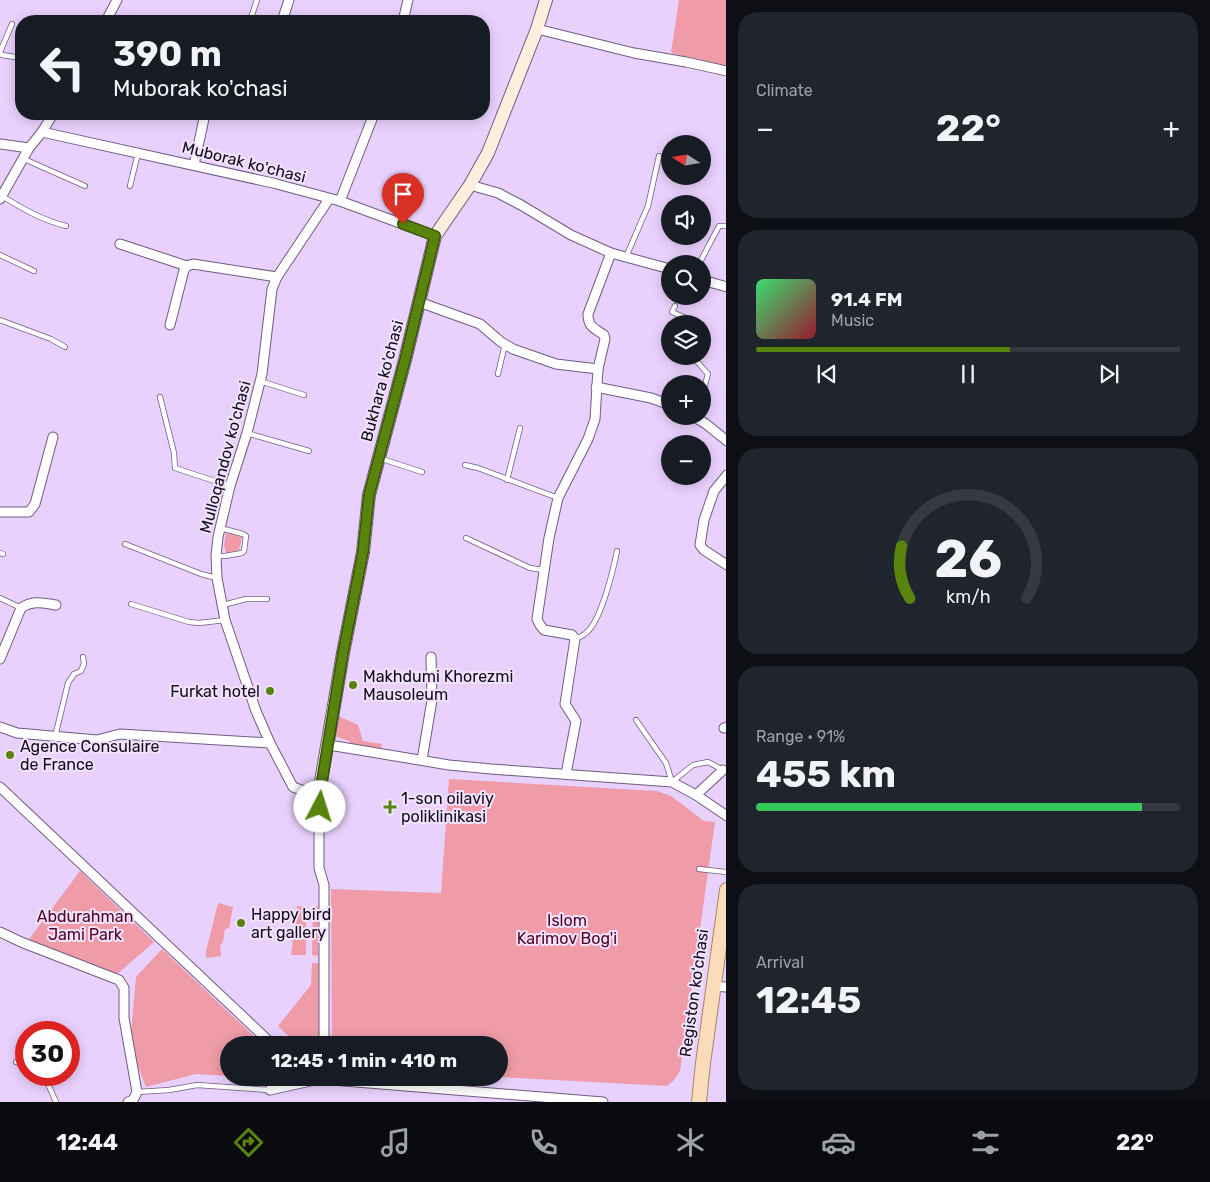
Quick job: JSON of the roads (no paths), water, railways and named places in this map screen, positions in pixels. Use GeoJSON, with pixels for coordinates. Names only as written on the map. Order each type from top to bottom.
{"type":"FeatureCollection","features":[{"type":"Feature","properties":{"kind":"main road","name":"Registon ko'chasi"},"geometry":{"type":"LineString","coordinates":[[699,1102],[702,1063],[720,987],[726,890]]}},
{"type":"Feature","properties":{"kind":"street"},"geometry":{"type":"LineString","coordinates":[[109,15],[116,0]]}},
{"type":"Feature","properties":{"kind":"street"},"geometry":{"type":"LineString","coordinates":[[284,15],[289,0]]}},
{"type":"Feature","properties":{"kind":"street"},"geometry":{"type":"LineString","coordinates":[[404,15],[408,0]]}},
{"type":"Feature","properties":{"kind":"street","name":"Bukhara ko'chasi"},"geometry":{"type":"LineString","coordinates":[[320,793],[343,653],[363,552],[369,495],[405,360],[435,236],[470,185],[488,153],[537,29],[546,0]]}},
{"type":"Feature","properties":{"kind":"street"},"geometry":{"type":"LineString","coordinates":[[537,29],[634,53],[726,71]]}},
{"type":"Feature","properties":{"kind":"street"},"geometry":{"type":"LineString","coordinates":[[1,198],[29,148],[49,120]]}},
{"type":"Feature","properties":{"kind":"street"},"geometry":{"type":"LineString","coordinates":[[194,165],[204,120]]}},
{"type":"Feature","properties":{"kind":"street"},"geometry":{"type":"LineString","coordinates":[[340,201],[372,120]]}},
{"type":"Feature","properties":{"kind":"street","name":"Muborak ko'chasi"},"geometry":{"type":"LineString","coordinates":[[42,132],[273,183],[340,201],[435,236]]}},
{"type":"Feature","properties":{"kind":"street"},"geometry":{"type":"LineString","coordinates":[[0,144],[29,148]]}},
{"type":"Feature","properties":{"kind":"street"},"geometry":{"type":"LineString","coordinates":[[470,185],[498,193],[571,235],[611,253],[661,267]]}},
{"type":"Feature","properties":{"kind":"street","name":"Mulloqandov ko'chasi"},"geometry":{"type":"LineString","coordinates":[[320,793],[304,791],[293,787],[270,743],[256,711],[225,620],[217,578],[216,556],[220,528],[230,486],[247,433],[260,381],[266,351],[272,289],[277,277],[329,199]]}},
{"type":"Feature","properties":{"kind":"street"},"geometry":{"type":"LineString","coordinates":[[120,244],[188,266]]}},
{"type":"Feature","properties":{"kind":"street"},"geometry":{"type":"LineString","coordinates":[[566,774],[576,721],[565,704],[575,639],[572,635],[544,630],[537,619],[549,538],[558,498],[595,419],[598,369],[605,339],[604,335],[590,327],[588,314],[611,253]]}},
{"type":"Feature","properties":{"kind":"street"},"geometry":{"type":"LineString","coordinates":[[170,325],[184,270],[188,266],[193,264],[277,277]]}},
{"type":"Feature","properties":{"kind":"street"},"geometry":{"type":"LineString","coordinates":[[711,283],[726,288]]}},
{"type":"Feature","properties":{"kind":"street"},"geometry":{"type":"LineString","coordinates":[[419,302],[480,324],[505,344],[556,364],[598,369]]}},
{"type":"Feature","properties":{"kind":"street"},"geometry":{"type":"LineString","coordinates":[[596,387],[661,402]]}},
{"type":"Feature","properties":{"kind":"street"},"geometry":{"type":"LineString","coordinates":[[707,425],[726,441]]}},
{"type":"Feature","properties":{"kind":"street"},"geometry":{"type":"LineString","coordinates":[[0,512],[30,512],[36,504],[53,437]]}},
{"type":"Feature","properties":{"kind":"street"},"geometry":{"type":"LineString","coordinates":[[726,475],[714,492],[704,520],[700,545],[704,550],[726,565]]}},
{"type":"Feature","properties":{"kind":"street"},"geometry":{"type":"LineString","coordinates":[[0,659],[21,608],[28,603],[38,602],[56,605]]}},
{"type":"Feature","properties":{"kind":"street"},"geometry":{"type":"LineString","coordinates":[[422,760],[432,700],[431,657]]}},
{"type":"Feature","properties":{"kind":"street"},"geometry":{"type":"LineString","coordinates":[[0,727],[18,734],[97,740],[120,734],[270,743]]}},
{"type":"Feature","properties":{"kind":"street"},"geometry":{"type":"LineString","coordinates":[[329,745],[491,769],[672,782],[725,813]]}},
{"type":"Feature","properties":{"kind":"street"},"geometry":{"type":"LineString","coordinates":[[696,795],[725,771]]}},
{"type":"Feature","properties":{"kind":"street"},"geometry":{"type":"LineString","coordinates":[[0,787],[264,1036]]}},
{"type":"Feature","properties":{"kind":"street"},"geometry":{"type":"LineString","coordinates":[[320,793],[320,868],[324,885],[324,1036]]}},
{"type":"Feature","properties":{"kind":"street"},"geometry":{"type":"LineString","coordinates":[[0,932],[29,946],[118,980],[124,988],[124,1018],[137,1092],[133,1100],[128,1102]]}},
{"type":"Feature","properties":{"kind":"street"},"geometry":{"type":"LineString","coordinates":[[270,1090],[286,1086]]}},
{"type":"Feature","properties":{"kind":"street"},"geometry":{"type":"LineString","coordinates":[[414,1086],[603,1102]]}},
{"type":"Feature","properties":{"kind":"lane"},"geometry":{"type":"LineString","coordinates":[[252,15],[257,0]]}},
{"type":"Feature","properties":{"kind":"lane"},"geometry":{"type":"LineString","coordinates":[[12,24],[0,52],[2,55],[15,57]]}},
{"type":"Feature","properties":{"kind":"lane"},"geometry":{"type":"LineString","coordinates":[[130,186],[138,153]]}},
{"type":"Feature","properties":{"kind":"lane"},"geometry":{"type":"LineString","coordinates":[[626,257],[648,206],[659,156]]}},
{"type":"Feature","properties":{"kind":"lane"},"geometry":{"type":"LineString","coordinates":[[24,159],[85,186]]}},
{"type":"Feature","properties":{"kind":"lane"},"geometry":{"type":"LineString","coordinates":[[1,198],[33,215],[66,226]]}},
{"type":"Feature","properties":{"kind":"lane"},"geometry":{"type":"LineString","coordinates":[[704,255],[719,226],[726,226]]}},
{"type":"Feature","properties":{"kind":"lane"},"geometry":{"type":"LineString","coordinates":[[0,255],[34,271]]}},
{"type":"Feature","properties":{"kind":"lane"},"geometry":{"type":"LineString","coordinates":[[675,306],[672,312],[679,315]]}},
{"type":"Feature","properties":{"kind":"lane"},"geometry":{"type":"LineString","coordinates":[[0,320],[51,339],[65,347]]}},
{"type":"Feature","properties":{"kind":"lane"},"geometry":{"type":"LineString","coordinates":[[498,374],[505,344]]}},
{"type":"Feature","properties":{"kind":"lane"},"geometry":{"type":"LineString","coordinates":[[700,365],[708,375]]}},
{"type":"Feature","properties":{"kind":"lane"},"geometry":{"type":"LineString","coordinates":[[260,381],[304,395]]}},
{"type":"Feature","properties":{"kind":"lane"},"geometry":{"type":"LineString","coordinates":[[160,396],[174,452],[175,468],[230,486]]}},
{"type":"Feature","properties":{"kind":"lane"},"geometry":{"type":"LineString","coordinates":[[507,480],[520,428]]}},
{"type":"Feature","properties":{"kind":"lane"},"geometry":{"type":"LineString","coordinates":[[247,433],[308,451]]}},
{"type":"Feature","properties":{"kind":"lane"},"geometry":{"type":"LineString","coordinates":[[378,458],[422,472]]}},
{"type":"Feature","properties":{"kind":"lane"},"geometry":{"type":"LineString","coordinates":[[465,465],[478,468],[558,498]]}},
{"type":"Feature","properties":{"kind":"lane"},"geometry":{"type":"LineString","coordinates":[[216,556],[242,553],[246,540],[246,536],[243,534],[220,528]]}},
{"type":"Feature","properties":{"kind":"lane"},"geometry":{"type":"LineString","coordinates":[[466,538],[530,568],[545,571]]}},
{"type":"Feature","properties":{"kind":"lane"},"geometry":{"type":"LineString","coordinates":[[125,544],[217,578]]}},
{"type":"Feature","properties":{"kind":"lane"},"geometry":{"type":"LineString","coordinates":[[575,639],[587,633],[595,622],[613,570],[617,551]]}},
{"type":"Feature","properties":{"kind":"lane"},"geometry":{"type":"LineString","coordinates":[[0,598],[21,608]]}},
{"type":"Feature","properties":{"kind":"lane"},"geometry":{"type":"LineString","coordinates":[[223,605],[246,599],[267,599]]}},
{"type":"Feature","properties":{"kind":"lane"},"geometry":{"type":"LineString","coordinates":[[131,604],[189,622],[199,623],[225,620]]}},
{"type":"Feature","properties":{"kind":"lane"},"geometry":{"type":"LineString","coordinates":[[55,737],[68,683],[74,674],[81,672],[84,664],[83,657]]}},
{"type":"Feature","properties":{"kind":"lane"},"geometry":{"type":"LineString","coordinates":[[636,720],[666,763],[672,782],[693,765],[708,762],[725,771]]}},
{"type":"Feature","properties":{"kind":"lane"},"geometry":{"type":"LineString","coordinates":[[699,869],[726,872]]}},
{"type":"Feature","properties":{"kind":"lane"},"geometry":{"type":"LineString","coordinates":[[137,1092],[169,1090],[197,1085],[270,1090]]}},
{"type":"Feature","properties":{"kind":"lane"},"geometry":{"type":"LineString","coordinates":[[49,1086],[56,1102]]}},
{"type":"Feature","properties":{"kind":"place","name":"Makhdumi Khorezmi Mausoleum"},"geometry":{"type":"Point","coordinates":[353,685]}},
{"type":"Feature","properties":{"kind":"place","name":"Furkat hotel"},"geometry":{"type":"Point","coordinates":[270,691]}},
{"type":"Feature","properties":{"kind":"place","name":"Agence Consulaire de France"},"geometry":{"type":"Point","coordinates":[10,755]}},
{"type":"Feature","properties":{"kind":"place","name":"1-son oilaviy poliklinikasi"},"geometry":{"type":"Point","coordinates":[390,807]}},
{"type":"Feature","properties":{"kind":"place","name":"Happy bird art gallery"},"geometry":{"type":"Point","coordinates":[241,923]}},
{"type":"Feature","properties":{"kind":"park label","name":"Abdurahman Jami Park"},"geometry":{"type":"Point","coordinates":[85,925]}},
{"type":"Feature","properties":{"kind":"park label","name":"Islom Karimov Bog'i"},"geometry":{"type":"Point","coordinates":[567,929]}}]}
